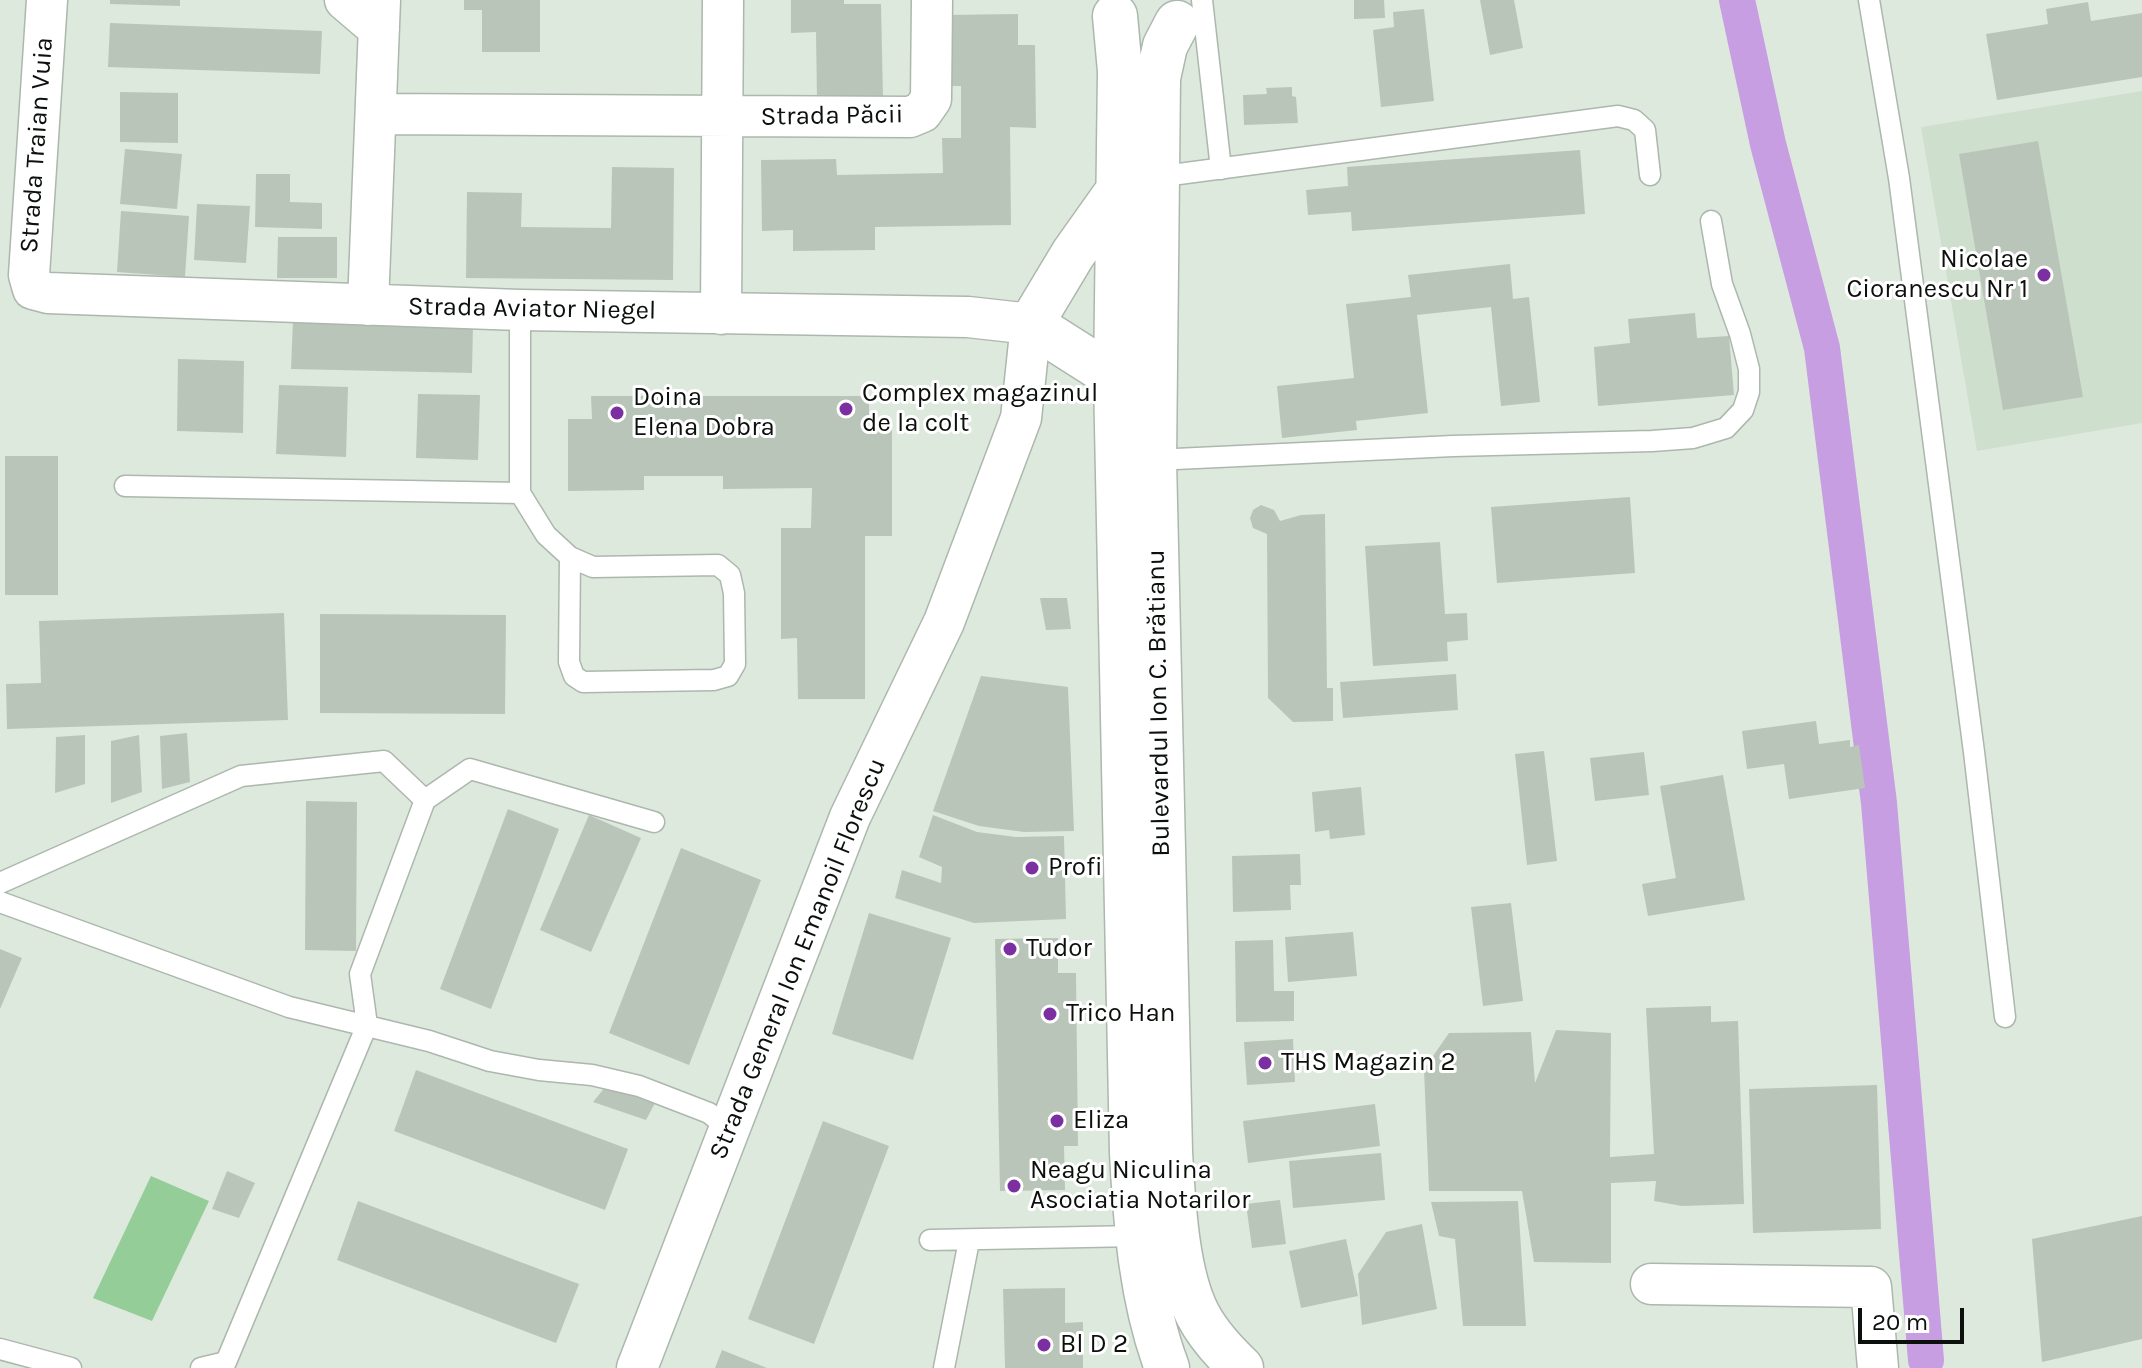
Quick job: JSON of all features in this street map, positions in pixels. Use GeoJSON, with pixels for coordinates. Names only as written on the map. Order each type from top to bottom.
{"type":"FeatureCollection","features":[{"type":"Feature","properties":{"kind":"main road"},"geometry":{"type":"LineString","coordinates":[[1108,8],[1143,29],[1156,29],[1194,8]]}},
{"type":"Feature","properties":{"kind":"main road","name":"Bulevardul Ion C. Brătianu"},"geometry":{"type":"LineString","coordinates":[[1108,8],[1136,185],[1154,460],[1164,961],[1173,1194],[1188,1291],[1208,1331],[1241,1368]]}},
{"type":"Feature","properties":{"kind":"main road","name":"Bulevardul Ion C. Brătianu"},"geometry":{"type":"LineString","coordinates":[[1167,1368],[1151,1318],[1140,1265],[1131,1122],[1116,378],[1136,185],[1160,61],[1194,8]]}},
{"type":"Feature","properties":{"kind":"main road"},"geometry":{"type":"LineString","coordinates":[[1116,378],[1031,324],[1073,254],[1136,185]]}},
{"type":"Feature","properties":{"kind":"street","name":"Strada Traian Vuia"},"geometry":{"type":"LineString","coordinates":[[33,289],[29,275],[47,0]]}},
{"type":"Feature","properties":{"kind":"street"},"geometry":{"type":"LineString","coordinates":[[345,0],[380,15],[368,305]]}},
{"type":"Feature","properties":{"kind":"street","name":"Strada Păcii"},"geometry":{"type":"LineString","coordinates":[[721,314],[723,0]]}},
{"type":"Feature","properties":{"kind":"street","name":"Strada Păcii"},"geometry":{"type":"LineString","coordinates":[[722,117],[910,117],[922,112],[931,99],[932,0]]}},
{"type":"Feature","properties":{"kind":"street"},"geometry":{"type":"LineString","coordinates":[[376,114],[722,117]]}},
{"type":"Feature","properties":{"kind":"street","name":"Strada Aviator Niegel"},"geometry":{"type":"LineString","coordinates":[[33,289],[48,293],[520,310],[968,317],[1031,324]]}},
{"type":"Feature","properties":{"kind":"street","name":"Strada General Ion Emanoil Florescu"},"geometry":{"type":"LineString","coordinates":[[637,1368],[850,817],[944,622],[1021,418],[1031,324]]}},
{"type":"Feature","properties":{"kind":"street"},"geometry":{"type":"LineString","coordinates":[[1651,1284],[1871,1287],[1878,1368]]}},
{"type":"Feature","properties":{"kind":"lane"},"geometry":{"type":"LineString","coordinates":[[1869,0],[1899,178],[1974,752],[2005,1017]]}},
{"type":"Feature","properties":{"kind":"lane"},"geometry":{"type":"LineString","coordinates":[[1194,8],[1221,169]]}},
{"type":"Feature","properties":{"kind":"lane"},"geometry":{"type":"LineString","coordinates":[[1136,185],[1221,169],[1618,116],[1634,120],[1645,130],[1650,175]]}},
{"type":"Feature","properties":{"kind":"lane"},"geometry":{"type":"LineString","coordinates":[[1154,460],[1453,446],[1652,441],[1693,438],[1726,428],[1743,410],[1749,392],[1749,369],[1722,284],[1711,221]]}},
{"type":"Feature","properties":{"kind":"lane"},"geometry":{"type":"LineString","coordinates":[[520,310],[520,493],[546,535],[570,557],[593,567],[718,565],[730,575],[734,593],[735,664],[728,676],[714,680],[583,682],[574,676],[569,662],[570,557]]}},
{"type":"Feature","properties":{"kind":"lane"},"geometry":{"type":"LineString","coordinates":[[125,486],[520,493]]}},
{"type":"Feature","properties":{"kind":"lane"},"geometry":{"type":"LineString","coordinates":[[0,883],[241,776],[384,761],[425,800]]}},
{"type":"Feature","properties":{"kind":"lane"},"geometry":{"type":"LineString","coordinates":[[201,1368],[226,1362],[367,1025],[360,974],[425,800],[470,769],[654,822]]}},
{"type":"Feature","properties":{"kind":"lane"},"geometry":{"type":"LineString","coordinates":[[0,902],[289,1007],[367,1025],[490,1061],[592,1075],[639,1086],[709,1113],[729,1129]]}},
{"type":"Feature","properties":{"kind":"lane"},"geometry":{"type":"LineString","coordinates":[[930,1240],[1137,1236]]}},
{"type":"Feature","properties":{"kind":"lane"},"geometry":{"type":"LineString","coordinates":[[944,1368],[969,1241]]}},
{"type":"Feature","properties":{"kind":"lane"},"geometry":{"type":"LineString","coordinates":[[0,1349],[71,1368]]}},
{"type":"Feature","properties":{"kind":"shaded area","name":"Nicolae Cioranescu Nr 1"},"geometry":{"type":"Polygon","coordinates":[[[2142,91],[2142,423],[1977,451],[1921,127],[2142,91]]]}},
{"type":"Feature","properties":{"kind":"green space"},"geometry":{"type":"Polygon","coordinates":[[[151,1176],[209,1201],[152,1321],[93,1298],[151,1176]]]}},
{"type":"Feature","properties":{"kind":"building"},"geometry":{"type":"Polygon","coordinates":[[[110,0],[180,0],[180,6],[110,4],[110,0]]]}},
{"type":"Feature","properties":{"kind":"building"},"geometry":{"type":"Polygon","coordinates":[[[464,0],[540,0],[540,52],[482,52],[482,10],[464,10],[464,0]]]}},
{"type":"Feature","properties":{"kind":"building"},"geometry":{"type":"Polygon","coordinates":[[[791,0],[881,4],[883,99],[817,101],[816,32],[791,33],[791,0]]]}},
{"type":"Feature","properties":{"kind":"building"},"geometry":{"type":"Polygon","coordinates":[[[1354,0],[1384,0],[1385,18],[1354,19],[1354,0]]]}},
{"type":"Feature","properties":{"kind":"building"},"geometry":{"type":"Polygon","coordinates":[[[1480,0],[1514,0],[1523,48],[1490,55],[1480,0]]]}},
{"type":"Feature","properties":{"kind":"building"},"geometry":{"type":"Polygon","coordinates":[[[2088,2],[2091,21],[2142,13],[2142,77],[1997,100],[1986,34],[2048,24],[2046,9],[2088,2]]]}},
{"type":"Feature","properties":{"kind":"building"},"geometry":{"type":"Polygon","coordinates":[[[1424,9],[1434,101],[1381,107],[1373,30],[1394,27],[1393,12],[1424,9]]]}},
{"type":"Feature","properties":{"kind":"building"},"geometry":{"type":"Polygon","coordinates":[[[1018,14],[1018,45],[1035,45],[1036,128],[1010,127],[1011,225],[875,227],[875,250],[793,251],[793,230],[762,231],[761,160],[836,159],[837,175],[943,173],[942,138],[961,138],[961,86],[946,86],[945,15],[1018,14]]]}},
{"type":"Feature","properties":{"kind":"building"},"geometry":{"type":"Polygon","coordinates":[[[110,23],[322,31],[320,74],[108,67],[110,23]]]}},
{"type":"Feature","properties":{"kind":"building"},"geometry":{"type":"Polygon","coordinates":[[[1292,87],[1298,123],[1244,125],[1243,95],[1267,94],[1266,88],[1292,87]]]}},
{"type":"Feature","properties":{"kind":"building"},"geometry":{"type":"Polygon","coordinates":[[[120,92],[178,93],[178,143],[120,142],[120,92]]]}},
{"type":"Feature","properties":{"kind":"building"},"geometry":{"type":"Polygon","coordinates":[[[2038,141],[2083,397],[2003,410],[1959,154],[2038,141]]]}},
{"type":"Feature","properties":{"kind":"building"},"geometry":{"type":"Polygon","coordinates":[[[125,149],[182,154],[177,209],[120,204],[125,149]]]}},
{"type":"Feature","properties":{"kind":"building"},"geometry":{"type":"Polygon","coordinates":[[[1580,150],[1585,214],[1352,231],[1351,212],[1308,215],[1306,190],[1348,186],[1347,167],[1580,150]]]}},
{"type":"Feature","properties":{"kind":"building"},"geometry":{"type":"Polygon","coordinates":[[[612,167],[674,168],[673,280],[466,278],[467,192],[522,193],[521,227],[611,228],[612,167]]]}},
{"type":"Feature","properties":{"kind":"building"},"geometry":{"type":"Polygon","coordinates":[[[256,174],[290,174],[290,202],[322,203],[322,229],[255,227],[256,174]]]}},
{"type":"Feature","properties":{"kind":"building"},"geometry":{"type":"Polygon","coordinates":[[[197,204],[250,206],[246,263],[194,260],[197,204]]]}},
{"type":"Feature","properties":{"kind":"building"},"geometry":{"type":"Polygon","coordinates":[[[121,211],[189,216],[185,277],[117,272],[121,211]]]}},
{"type":"Feature","properties":{"kind":"building"},"geometry":{"type":"Polygon","coordinates":[[[278,237],[337,237],[337,278],[277,278],[278,237]]]}},
{"type":"Feature","properties":{"kind":"building"},"geometry":{"type":"Polygon","coordinates":[[[1510,264],[1513,299],[1529,297],[1540,402],[1501,406],[1491,307],[1417,315],[1428,413],[1356,421],[1357,430],[1282,438],[1277,386],[1354,378],[1346,304],[1411,297],[1408,275],[1510,264]]]}},
{"type":"Feature","properties":{"kind":"building"},"geometry":{"type":"Polygon","coordinates":[[[1695,313],[1697,338],[1729,336],[1734,395],[1598,406],[1594,347],[1630,343],[1628,319],[1695,313]]]}},
{"type":"Feature","properties":{"kind":"building"},"geometry":{"type":"Polygon","coordinates":[[[293,320],[473,324],[472,373],[291,369],[293,320]]]}},
{"type":"Feature","properties":{"kind":"building"},"geometry":{"type":"Polygon","coordinates":[[[178,359],[244,361],[243,433],[177,431],[178,359]]]}},
{"type":"Feature","properties":{"kind":"building"},"geometry":{"type":"Polygon","coordinates":[[[279,385],[348,387],[346,457],[276,454],[279,385]]]}},
{"type":"Feature","properties":{"kind":"building"},"geometry":{"type":"Polygon","coordinates":[[[418,394],[480,395],[478,460],[416,458],[418,394]]]}},
{"type":"Feature","properties":{"kind":"building"},"geometry":{"type":"Polygon","coordinates":[[[591,396],[869,396],[869,427],[892,427],[892,536],[865,536],[865,699],[798,699],[797,638],[781,639],[781,528],[811,528],[812,488],[723,489],[723,476],[644,476],[644,490],[568,491],[568,419],[592,419],[591,396]]]}},
{"type":"Feature","properties":{"kind":"building"},"geometry":{"type":"Polygon","coordinates":[[[5,456],[58,456],[58,595],[5,595],[5,456]]]}},
{"type":"Feature","properties":{"kind":"building"},"geometry":{"type":"Polygon","coordinates":[[[1630,497],[1635,573],[1497,583],[1491,507],[1630,497]]]}},
{"type":"Feature","properties":{"kind":"building"},"geometry":{"type":"Polygon","coordinates":[[[1261,505],[1274,510],[1280,521],[1301,515],[1325,514],[1327,688],[1333,688],[1333,721],[1293,722],[1268,698],[1267,534],[1253,528],[1250,518],[1253,510],[1261,505]]]}},
{"type":"Feature","properties":{"kind":"building"},"geometry":{"type":"Polygon","coordinates":[[[1440,542],[1445,614],[1467,613],[1468,640],[1447,642],[1448,661],[1373,666],[1365,546],[1440,542]]]}},
{"type":"Feature","properties":{"kind":"building"},"geometry":{"type":"Polygon","coordinates":[[[1040,598],[1067,598],[1071,629],[1046,630],[1040,598]]]}},
{"type":"Feature","properties":{"kind":"building"},"geometry":{"type":"Polygon","coordinates":[[[284,613],[288,720],[7,729],[6,684],[41,683],[39,621],[284,613]]]}},
{"type":"Feature","properties":{"kind":"building"},"geometry":{"type":"Polygon","coordinates":[[[320,614],[506,615],[505,714],[320,713],[320,614]]]}},
{"type":"Feature","properties":{"kind":"building"},"geometry":{"type":"Polygon","coordinates":[[[1456,674],[1458,710],[1343,718],[1340,682],[1456,674]]]}},
{"type":"Feature","properties":{"kind":"building"},"geometry":{"type":"Polygon","coordinates":[[[981,676],[1068,687],[1074,831],[1024,832],[979,826],[933,811],[981,676]]]}},
{"type":"Feature","properties":{"kind":"building"},"geometry":{"type":"Polygon","coordinates":[[[1816,721],[1819,744],[1850,740],[1850,747],[1859,745],[1865,788],[1789,799],[1784,764],[1747,769],[1742,731],[1816,721]]]}},
{"type":"Feature","properties":{"kind":"building"},"geometry":{"type":"Polygon","coordinates":[[[187,733],[190,782],[162,789],[160,736],[187,733]]]}},
{"type":"Feature","properties":{"kind":"building"},"geometry":{"type":"Polygon","coordinates":[[[85,735],[85,784],[55,793],[56,737],[85,735]]]}},
{"type":"Feature","properties":{"kind":"building"},"geometry":{"type":"Polygon","coordinates":[[[139,735],[142,792],[111,803],[111,741],[139,735]]]}},
{"type":"Feature","properties":{"kind":"building"},"geometry":{"type":"Polygon","coordinates":[[[1544,751],[1557,861],[1527,865],[1515,754],[1544,751]]]}},
{"type":"Feature","properties":{"kind":"building"},"geometry":{"type":"Polygon","coordinates":[[[1644,752],[1649,795],[1595,801],[1590,758],[1644,752]]]}},
{"type":"Feature","properties":{"kind":"building"},"geometry":{"type":"Polygon","coordinates":[[[1723,775],[1745,900],[1648,916],[1642,884],[1676,878],[1660,786],[1723,775]]]}},
{"type":"Feature","properties":{"kind":"building"},"geometry":{"type":"Polygon","coordinates":[[[1361,787],[1365,835],[1330,839],[1329,830],[1315,832],[1312,792],[1361,787]]]}},
{"type":"Feature","properties":{"kind":"building"},"geometry":{"type":"Polygon","coordinates":[[[306,801],[357,802],[356,951],[305,950],[306,801]]]}},
{"type":"Feature","properties":{"kind":"building"},"geometry":{"type":"Polygon","coordinates":[[[508,809],[559,829],[491,1009],[440,989],[508,809]]]}},
{"type":"Feature","properties":{"kind":"building"},"geometry":{"type":"Polygon","coordinates":[[[589,815],[641,838],[591,952],[540,930],[589,815]]]}},
{"type":"Feature","properties":{"kind":"building"},"geometry":{"type":"Polygon","coordinates":[[[933,815],[977,832],[1016,837],[1064,836],[1066,919],[974,923],[895,898],[902,870],[941,883],[942,867],[919,857],[933,815]]]}},
{"type":"Feature","properties":{"kind":"building"},"geometry":{"type":"Polygon","coordinates":[[[681,848],[761,880],[689,1065],[609,1033],[681,848]]]}},
{"type":"Feature","properties":{"kind":"building"},"geometry":{"type":"Polygon","coordinates":[[[1300,854],[1301,885],[1290,885],[1291,910],[1233,912],[1232,856],[1300,854]]]}},
{"type":"Feature","properties":{"kind":"building"},"geometry":{"type":"Polygon","coordinates":[[[1511,903],[1523,1001],[1483,1006],[1471,907],[1511,903]]]}},
{"type":"Feature","properties":{"kind":"building"},"geometry":{"type":"Polygon","coordinates":[[[869,913],[951,938],[913,1060],[832,1034],[869,913]]]}},
{"type":"Feature","properties":{"kind":"building"},"geometry":{"type":"Polygon","coordinates":[[[1353,932],[1357,976],[1288,982],[1285,937],[1353,932]]]}},
{"type":"Feature","properties":{"kind":"building"},"geometry":{"type":"Polygon","coordinates":[[[1058,938],[1058,973],[1076,973],[1078,1146],[1064,1146],[1065,1190],[1000,1191],[995,939],[1058,938]]]}},
{"type":"Feature","properties":{"kind":"building"},"geometry":{"type":"Polygon","coordinates":[[[1273,940],[1274,991],[1294,991],[1294,1021],[1236,1022],[1235,941],[1273,940]]]}},
{"type":"Feature","properties":{"kind":"building"},"geometry":{"type":"Polygon","coordinates":[[[0,949],[22,958],[0,1009],[0,949]]]}},
{"type":"Feature","properties":{"kind":"building"},"geometry":{"type":"Polygon","coordinates":[[[1711,1006],[1711,1022],[1738,1021],[1744,1204],[1682,1206],[1654,1201],[1656,1181],[1611,1183],[1611,1263],[1534,1262],[1522,1191],[1429,1191],[1424,1069],[1449,1033],[1531,1032],[1535,1083],[1556,1030],[1611,1033],[1610,1157],[1654,1154],[1646,1008],[1711,1006]]]}},
{"type":"Feature","properties":{"kind":"building"},"geometry":{"type":"Polygon","coordinates":[[[1293,1039],[1295,1082],[1247,1085],[1244,1042],[1293,1039]]]}},
{"type":"Feature","properties":{"kind":"building"},"geometry":{"type":"Polygon","coordinates":[[[416,1070],[628,1149],[605,1210],[394,1131],[416,1070]]]}},
{"type":"Feature","properties":{"kind":"building"},"geometry":{"type":"Polygon","coordinates":[[[1877,1085],[1881,1229],[1753,1233],[1749,1089],[1877,1085]]]}},
{"type":"Feature","properties":{"kind":"building"},"geometry":{"type":"Polygon","coordinates":[[[606,1086],[656,1101],[646,1120],[593,1102],[606,1086]]]}},
{"type":"Feature","properties":{"kind":"building"},"geometry":{"type":"Polygon","coordinates":[[[1375,1104],[1380,1146],[1248,1163],[1243,1121],[1375,1104]]]}},
{"type":"Feature","properties":{"kind":"building"},"geometry":{"type":"Polygon","coordinates":[[[823,1121],[889,1146],[814,1344],[748,1319],[823,1121]]]}},
{"type":"Feature","properties":{"kind":"building"},"geometry":{"type":"Polygon","coordinates":[[[1381,1153],[1385,1200],[1293,1208],[1289,1161],[1381,1153]]]}},
{"type":"Feature","properties":{"kind":"building"},"geometry":{"type":"Polygon","coordinates":[[[227,1171],[255,1183],[239,1218],[212,1209],[227,1171]]]}},
{"type":"Feature","properties":{"kind":"building"},"geometry":{"type":"Polygon","coordinates":[[[1280,1200],[1286,1244],[1252,1248],[1246,1204],[1280,1200]]]}},
{"type":"Feature","properties":{"kind":"building"},"geometry":{"type":"Polygon","coordinates":[[[358,1201],[579,1284],[556,1343],[337,1260],[358,1201]]]}},
{"type":"Feature","properties":{"kind":"building"},"geometry":{"type":"Polygon","coordinates":[[[1518,1201],[1526,1326],[1463,1326],[1455,1239],[1439,1236],[1431,1202],[1518,1201]]]}},
{"type":"Feature","properties":{"kind":"building"},"geometry":{"type":"Polygon","coordinates":[[[2142,1216],[2142,1339],[2042,1362],[2032,1239],[2142,1216]]]}},
{"type":"Feature","properties":{"kind":"building"},"geometry":{"type":"Polygon","coordinates":[[[1422,1224],[1437,1309],[1362,1325],[1358,1274],[1386,1232],[1422,1224]]]}},
{"type":"Feature","properties":{"kind":"building"},"geometry":{"type":"Polygon","coordinates":[[[1346,1239],[1358,1296],[1301,1308],[1289,1251],[1346,1239]]]}},
{"type":"Feature","properties":{"kind":"building","name":"Bl D 2"},"geometry":{"type":"Polygon","coordinates":[[[1065,1288],[1065,1323],[1083,1322],[1083,1368],[1005,1368],[1003,1289],[1065,1288]]]}},
{"type":"Feature","properties":{"kind":"building"},"geometry":{"type":"Polygon","coordinates":[[[722,1350],[767,1368],[715,1368],[722,1350]]]}},
{"type":"Feature","properties":{"kind":"waterway"},"geometry":{"type":"LineString","coordinates":[[1737,0],[1768,144],[1822,348],[1879,803],[1926,1360]]}},
{"type":"Feature","properties":{"kind":"place","name":"Nicolae Cioranescu Nr 1"},"geometry":{"type":"Point","coordinates":[2044,275]}},
{"type":"Feature","properties":{"kind":"place","name":"Complex magazinul de la colt"},"geometry":{"type":"Point","coordinates":[846,409]}},
{"type":"Feature","properties":{"kind":"place","name":"Doina Elena Dobra"},"geometry":{"type":"Point","coordinates":[617,413]}},
{"type":"Feature","properties":{"kind":"place","name":"Profi"},"geometry":{"type":"Point","coordinates":[1032,868]}},
{"type":"Feature","properties":{"kind":"place","name":"Tudor"},"geometry":{"type":"Point","coordinates":[1010,949]}},
{"type":"Feature","properties":{"kind":"place","name":"Trico Han"},"geometry":{"type":"Point","coordinates":[1050,1014]}},
{"type":"Feature","properties":{"kind":"place","name":"THS Magazin 2"},"geometry":{"type":"Point","coordinates":[1265,1063]}},
{"type":"Feature","properties":{"kind":"place","name":"Eliza"},"geometry":{"type":"Point","coordinates":[1057,1121]}},
{"type":"Feature","properties":{"kind":"place","name":"Neagu Niculina Asociatia Notarilor"},"geometry":{"type":"Point","coordinates":[1014,1186]}},
{"type":"Feature","properties":{"kind":"place","name":"Bl D 2"},"geometry":{"type":"Point","coordinates":[1044,1345]}}]}
